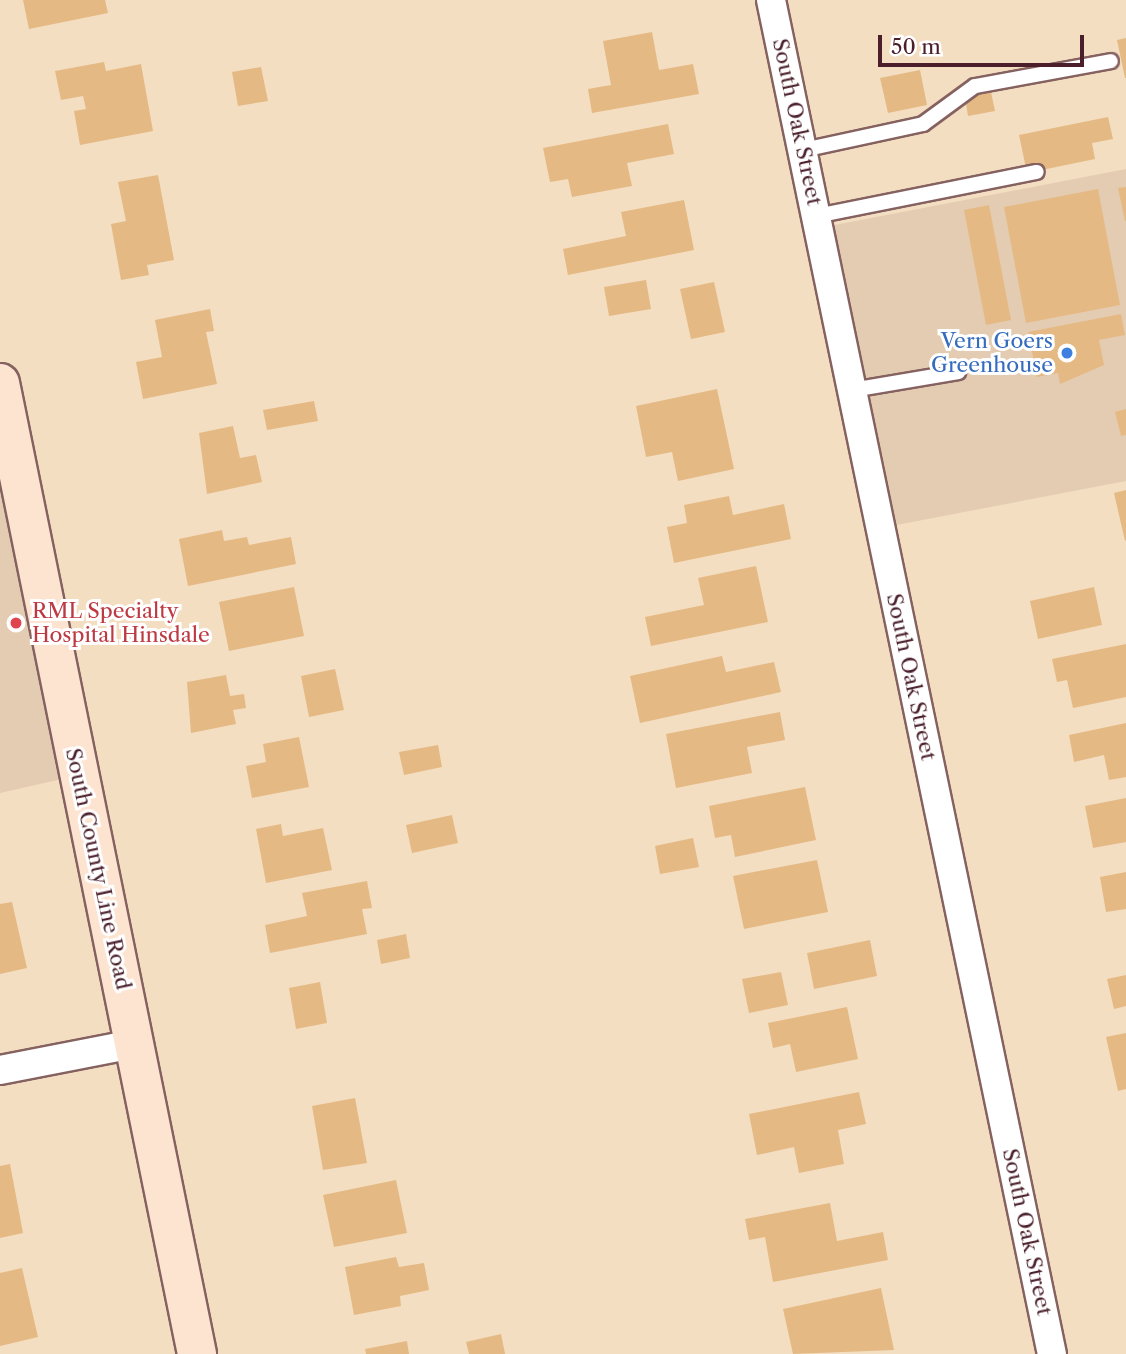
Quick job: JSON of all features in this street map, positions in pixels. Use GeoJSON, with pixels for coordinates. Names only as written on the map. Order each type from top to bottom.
{"type":"FeatureCollection","features":[{"type":"Feature","properties":{"kind":"main road","name":"South County Line Road"},"geometry":{"type":"LineString","coordinates":[[0,383],[197,1354]]}},
{"type":"Feature","properties":{"kind":"street","name":"South Oak Street"},"geometry":{"type":"LineString","coordinates":[[771,0],[1052,1354]]}},
{"type":"Feature","properties":{"kind":"street"},"geometry":{"type":"LineString","coordinates":[[0,1070],[134,1044]]}},
{"type":"Feature","properties":{"kind":"lane"},"geometry":{"type":"LineString","coordinates":[[803,150],[923,124],[975,86],[1111,61]]}},
{"type":"Feature","properties":{"kind":"lane"},"geometry":{"type":"LineString","coordinates":[[816,216],[1037,172]]}},
{"type":"Feature","properties":{"kind":"lane"},"geometry":{"type":"LineString","coordinates":[[852,390],[958,372]]}},
{"type":"Feature","properties":{"kind":"shaded area"},"geometry":{"type":"Polygon","coordinates":[[[1126,169],[1126,481],[886,527],[824,227],[1126,169]]]}},
{"type":"Feature","properties":{"kind":"shaded area","name":"RML Specialty Hospital Hinsdale"},"geometry":{"type":"Polygon","coordinates":[[[0,467],[62,779],[0,793],[0,467]]]}},
{"type":"Feature","properties":{"kind":"building"},"geometry":{"type":"Polygon","coordinates":[[[23,0],[105,0],[108,13],[29,29],[23,0]]]}},
{"type":"Feature","properties":{"kind":"building"},"geometry":{"type":"Polygon","coordinates":[[[652,32],[659,70],[693,64],[699,94],[592,113],[588,89],[611,85],[603,41],[652,32]]]}},
{"type":"Feature","properties":{"kind":"building"},"geometry":{"type":"Polygon","coordinates":[[[1126,38],[1126,78],[1125,78],[1117,40],[1126,38]]]}},
{"type":"Feature","properties":{"kind":"building"},"geometry":{"type":"Polygon","coordinates":[[[104,62],[106,71],[141,64],[153,131],[80,145],[74,111],[86,109],[83,96],[61,100],[55,71],[104,62]]]}},
{"type":"Feature","properties":{"kind":"building"},"geometry":{"type":"Polygon","coordinates":[[[261,67],[268,101],[238,106],[232,72],[261,67]]]}},
{"type":"Feature","properties":{"kind":"building"},"geometry":{"type":"Polygon","coordinates":[[[920,70],[927,105],[888,113],[880,78],[920,70]]]}},
{"type":"Feature","properties":{"kind":"building"},"geometry":{"type":"Polygon","coordinates":[[[991,92],[995,111],[968,116],[965,97],[991,92]]]}},
{"type":"Feature","properties":{"kind":"building"},"geometry":{"type":"Polygon","coordinates":[[[1108,117],[1113,139],[1092,143],[1095,159],[1027,173],[1019,135],[1108,117]]]}},
{"type":"Feature","properties":{"kind":"building"},"geometry":{"type":"Polygon","coordinates":[[[668,124],[674,154],[627,163],[632,186],[572,197],[568,179],[550,182],[543,148],[668,124]]]}},
{"type":"Feature","properties":{"kind":"building"},"geometry":{"type":"Polygon","coordinates":[[[158,175],[174,260],[147,265],[149,275],[121,280],[111,224],[126,221],[118,182],[158,175]]]}},
{"type":"Feature","properties":{"kind":"building"},"geometry":{"type":"Polygon","coordinates":[[[1126,187],[1126,221],[1125,221],[1118,188],[1126,187]]]}},
{"type":"Feature","properties":{"kind":"building"},"geometry":{"type":"Polygon","coordinates":[[[1098,189],[1120,305],[1026,323],[1004,207],[1098,189]]]}},
{"type":"Feature","properties":{"kind":"building"},"geometry":{"type":"Polygon","coordinates":[[[684,200],[694,250],[568,275],[563,249],[626,236],[621,212],[684,200]]]}},
{"type":"Feature","properties":{"kind":"building"},"geometry":{"type":"Polygon","coordinates":[[[989,205],[1011,320],[986,325],[964,210],[989,205]]]}},
{"type":"Feature","properties":{"kind":"building"},"geometry":{"type":"Polygon","coordinates":[[[646,280],[651,309],[609,316],[604,287],[646,280]]]}},
{"type":"Feature","properties":{"kind":"building"},"geometry":{"type":"Polygon","coordinates":[[[714,282],[725,332],[691,339],[680,289],[714,282]]]}},
{"type":"Feature","properties":{"kind":"building"},"geometry":{"type":"Polygon","coordinates":[[[210,309],[214,331],[206,332],[217,384],[143,399],[136,362],[162,357],[155,320],[210,309]]]}},
{"type":"Feature","properties":{"kind":"building","name":"Vern Goers Greenhouse"},"geometry":{"type":"Polygon","coordinates":[[[1121,314],[1125,335],[1099,340],[1104,365],[1060,384],[1058,373],[1037,377],[1028,332],[1121,314]]]}},
{"type":"Feature","properties":{"kind":"building"},"geometry":{"type":"Polygon","coordinates":[[[717,389],[734,469],[678,481],[672,452],[646,457],[636,406],[717,389]]]}},
{"type":"Feature","properties":{"kind":"building"},"geometry":{"type":"Polygon","coordinates":[[[314,401],[318,421],[267,430],[263,410],[314,401]]]}},
{"type":"Feature","properties":{"kind":"building"},"geometry":{"type":"Polygon","coordinates":[[[1126,409],[1126,435],[1121,436],[1115,412],[1126,409]]]}},
{"type":"Feature","properties":{"kind":"building"},"geometry":{"type":"Polygon","coordinates":[[[233,426],[240,458],[256,455],[262,482],[207,494],[199,433],[233,426]]]}},
{"type":"Feature","properties":{"kind":"building"},"geometry":{"type":"Polygon","coordinates":[[[1126,490],[1126,540],[1125,541],[1114,493],[1126,490]]]}},
{"type":"Feature","properties":{"kind":"building"},"geometry":{"type":"Polygon","coordinates":[[[729,496],[733,515],[784,504],[791,539],[674,563],[667,527],[687,523],[684,505],[729,496]]]}},
{"type":"Feature","properties":{"kind":"building"},"geometry":{"type":"Polygon","coordinates":[[[222,530],[224,541],[247,537],[249,545],[291,537],[296,564],[188,586],[179,539],[222,530]]]}},
{"type":"Feature","properties":{"kind":"building"},"geometry":{"type":"Polygon","coordinates":[[[756,566],[768,622],[651,646],[645,617],[704,605],[698,578],[756,566]]]}},
{"type":"Feature","properties":{"kind":"building"},"geometry":{"type":"Polygon","coordinates":[[[294,587],[304,636],[229,651],[219,602],[294,587]]]}},
{"type":"Feature","properties":{"kind":"building"},"geometry":{"type":"Polygon","coordinates":[[[1094,587],[1102,625],[1038,639],[1030,601],[1094,587]]]}},
{"type":"Feature","properties":{"kind":"building"},"geometry":{"type":"Polygon","coordinates":[[[1126,644],[1126,697],[1073,708],[1067,680],[1057,682],[1052,659],[1126,644]]]}},
{"type":"Feature","properties":{"kind":"building"},"geometry":{"type":"Polygon","coordinates":[[[722,656],[726,672],[774,662],[781,692],[640,723],[630,676],[722,656]]]}},
{"type":"Feature","properties":{"kind":"building"},"geometry":{"type":"Polygon","coordinates":[[[335,669],[344,710],[309,717],[301,676],[335,669]]]}},
{"type":"Feature","properties":{"kind":"building"},"geometry":{"type":"Polygon","coordinates":[[[226,675],[230,696],[244,694],[246,708],[233,710],[236,724],[191,733],[187,682],[226,675]]]}},
{"type":"Feature","properties":{"kind":"building"},"geometry":{"type":"Polygon","coordinates":[[[780,712],[785,740],[747,747],[752,773],[676,788],[666,734],[780,712]]]}},
{"type":"Feature","properties":{"kind":"building"},"geometry":{"type":"Polygon","coordinates":[[[1126,723],[1126,777],[1109,780],[1104,755],[1074,762],[1069,735],[1126,723]]]}},
{"type":"Feature","properties":{"kind":"building"},"geometry":{"type":"Polygon","coordinates":[[[299,737],[309,787],[252,798],[246,766],[266,762],[263,744],[299,737]]]}},
{"type":"Feature","properties":{"kind":"building"},"geometry":{"type":"Polygon","coordinates":[[[438,745],[442,767],[404,775],[399,752],[438,745]]]}},
{"type":"Feature","properties":{"kind":"building"},"geometry":{"type":"Polygon","coordinates":[[[805,787],[816,840],[735,857],[731,835],[715,838],[709,806],[805,787]]]}},
{"type":"Feature","properties":{"kind":"building"},"geometry":{"type":"Polygon","coordinates":[[[1126,798],[1126,842],[1093,848],[1085,806],[1126,798]]]}},
{"type":"Feature","properties":{"kind":"building"},"geometry":{"type":"Polygon","coordinates":[[[452,815],[458,843],[412,853],[406,825],[452,815]]]}},
{"type":"Feature","properties":{"kind":"building"},"geometry":{"type":"Polygon","coordinates":[[[281,824],[283,836],[323,828],[332,870],[266,883],[256,829],[281,824]]]}},
{"type":"Feature","properties":{"kind":"building"},"geometry":{"type":"Polygon","coordinates":[[[693,838],[699,867],[660,874],[655,846],[693,838]]]}},
{"type":"Feature","properties":{"kind":"building"},"geometry":{"type":"Polygon","coordinates":[[[817,860],[828,912],[744,929],[733,876],[817,860]]]}},
{"type":"Feature","properties":{"kind":"building"},"geometry":{"type":"Polygon","coordinates":[[[1126,872],[1126,909],[1106,912],[1100,877],[1126,872]]]}},
{"type":"Feature","properties":{"kind":"building"},"geometry":{"type":"Polygon","coordinates":[[[367,881],[372,908],[362,909],[367,934],[270,953],[265,925],[307,916],[302,893],[367,881]]]}},
{"type":"Feature","properties":{"kind":"building"},"geometry":{"type":"Polygon","coordinates":[[[12,902],[27,968],[0,974],[0,904],[12,902]]]}},
{"type":"Feature","properties":{"kind":"building"},"geometry":{"type":"Polygon","coordinates":[[[406,934],[410,958],[381,964],[377,940],[406,934]]]}},
{"type":"Feature","properties":{"kind":"building"},"geometry":{"type":"Polygon","coordinates":[[[870,940],[877,976],[814,989],[807,953],[870,940]]]}},
{"type":"Feature","properties":{"kind":"building"},"geometry":{"type":"Polygon","coordinates":[[[781,972],[788,1005],[749,1013],[742,979],[781,972]]]}},
{"type":"Feature","properties":{"kind":"building"},"geometry":{"type":"Polygon","coordinates":[[[1126,975],[1126,1006],[1114,1009],[1107,979],[1126,975]]]}},
{"type":"Feature","properties":{"kind":"building"},"geometry":{"type":"Polygon","coordinates":[[[320,982],[327,1023],[296,1029],[289,988],[320,982]]]}},
{"type":"Feature","properties":{"kind":"building"},"geometry":{"type":"Polygon","coordinates":[[[847,1007],[858,1059],[796,1072],[790,1044],[773,1048],[768,1023],[847,1007]]]}},
{"type":"Feature","properties":{"kind":"building"},"geometry":{"type":"Polygon","coordinates":[[[1126,1033],[1126,1089],[1118,1091],[1106,1037],[1126,1033]]]}},
{"type":"Feature","properties":{"kind":"building"},"geometry":{"type":"Polygon","coordinates":[[[859,1092],[866,1124],[838,1130],[844,1164],[799,1173],[794,1147],[757,1155],[749,1114],[859,1092]]]}},
{"type":"Feature","properties":{"kind":"building"},"geometry":{"type":"Polygon","coordinates":[[[355,1098],[367,1163],[323,1170],[312,1106],[355,1098]]]}},
{"type":"Feature","properties":{"kind":"building"},"geometry":{"type":"Polygon","coordinates":[[[10,1164],[23,1233],[0,1238],[0,1166],[10,1164]]]}},
{"type":"Feature","properties":{"kind":"building"},"geometry":{"type":"Polygon","coordinates":[[[396,1180],[407,1233],[334,1247],[323,1195],[396,1180]]]}},
{"type":"Feature","properties":{"kind":"building"},"geometry":{"type":"Polygon","coordinates":[[[830,1203],[837,1241],[883,1232],[888,1260],[773,1282],[765,1237],[749,1240],[745,1219],[830,1203]]]}},
{"type":"Feature","properties":{"kind":"building"},"geometry":{"type":"Polygon","coordinates":[[[396,1257],[399,1267],[424,1263],[429,1290],[400,1296],[401,1306],[354,1315],[345,1267],[396,1257]]]}},
{"type":"Feature","properties":{"kind":"building"},"geometry":{"type":"Polygon","coordinates":[[[22,1268],[38,1337],[0,1346],[0,1273],[22,1268]]]}},
{"type":"Feature","properties":{"kind":"building"},"geometry":{"type":"Polygon","coordinates":[[[881,1288],[894,1350],[793,1354],[783,1309],[881,1288]]]}},
{"type":"Feature","properties":{"kind":"building"},"geometry":{"type":"Polygon","coordinates":[[[501,1334],[505,1354],[469,1354],[466,1342],[501,1334]]]}},
{"type":"Feature","properties":{"kind":"building"},"geometry":{"type":"Polygon","coordinates":[[[407,1341],[409,1354],[366,1354],[365,1349],[407,1341]]]}},
{"type":"Feature","properties":{"kind":"place","name":"Vern Goers Greenhouse"},"geometry":{"type":"Point","coordinates":[1067,353]}},
{"type":"Feature","properties":{"kind":"place","name":"RML Specialty Hospital Hinsdale"},"geometry":{"type":"Point","coordinates":[16,623]}}]}
